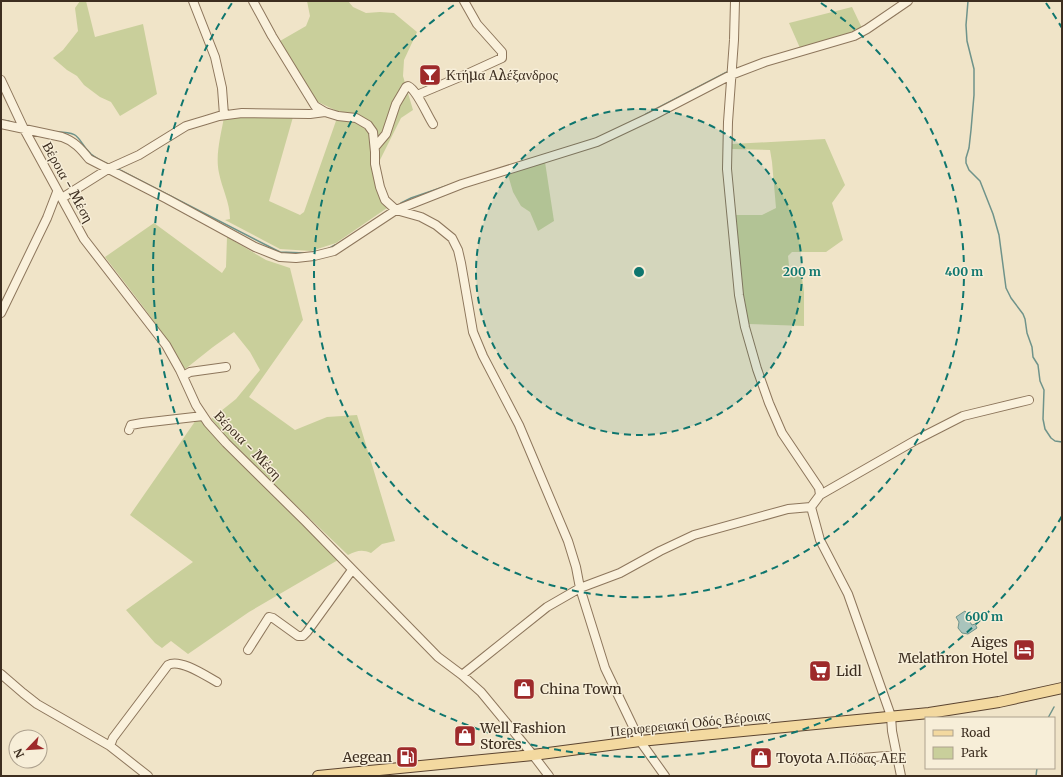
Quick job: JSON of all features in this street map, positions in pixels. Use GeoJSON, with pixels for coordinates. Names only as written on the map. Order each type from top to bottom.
{"type":"FeatureCollection","features":[{"type":"Feature","properties":{"kind":"main road","name":"Περιφερειακή Οδός Βέροιας"},"geometry":{"type":"LineString","coordinates":[[318,776],[534,755],[640,741],[929,713],[1022,698],[1062,688]]}},
{"type":"Feature","properties":{"kind":"street"},"geometry":{"type":"LineString","coordinates":[[193,1],[215,57],[222,88],[224,115]]}},
{"type":"Feature","properties":{"kind":"street"},"geometry":{"type":"LineString","coordinates":[[254,1],[272,36],[316,106],[325,112],[338,116],[356,118],[368,125],[373,132],[375,147],[374,164],[380,187],[386,200],[396,210],[421,217],[436,225],[452,238],[458,250],[471,321],[478,344],[519,425],[573,554],[580,588],[605,668],[640,741],[665,776]]}},
{"type":"Feature","properties":{"kind":"street"},"geometry":{"type":"LineString","coordinates":[[417,95],[502,58],[502,52],[477,24],[464,1]]}},
{"type":"Feature","properties":{"kind":"street"},"geometry":{"type":"LineString","coordinates":[[735,1],[727,168],[737,282],[745,327],[757,369],[772,411],[782,433],[819,488],[820,496]]}},
{"type":"Feature","properties":{"kind":"street"},"geometry":{"type":"LineString","coordinates":[[1,124],[71,140],[89,159],[255,247],[280,257],[296,258],[314,256],[334,251],[396,210],[462,184],[597,142],[652,116],[731,75],[765,62],[854,36],[908,1]]}},
{"type":"Feature","properties":{"kind":"street","name":"Βέροια - Μέση"},"geometry":{"type":"LineString","coordinates":[[1,80],[24,129],[88,244],[166,345],[183,376],[196,405],[204,416],[226,443],[305,521],[438,657],[481,692],[534,755],[548,776]]}},
{"type":"Feature","properties":{"kind":"street"},"geometry":{"type":"LineString","coordinates":[[375,147],[386,134],[396,104],[408,86],[412,88],[417,95],[427,116],[433,124]]}},
{"type":"Feature","properties":{"kind":"street"},"geometry":{"type":"LineString","coordinates":[[1,313],[47,218],[60,195],[108,169],[139,155],[186,126],[224,115],[242,113],[310,114],[325,112]]}},
{"type":"Feature","properties":{"kind":"street"},"geometry":{"type":"LineString","coordinates":[[183,376],[190,372],[226,367]]}},
{"type":"Feature","properties":{"kind":"street"},"geometry":{"type":"LineString","coordinates":[[462,675],[547,607],[580,588],[620,573],[660,551],[694,535],[788,509],[811,507],[820,496],[916,440],[963,416],[1029,400]]}},
{"type":"Feature","properties":{"kind":"street"},"geometry":{"type":"LineString","coordinates":[[129,430],[131,425],[204,416]]}},
{"type":"Feature","properties":{"kind":"street"},"geometry":{"type":"LineString","coordinates":[[811,507],[820,540],[848,594],[891,716],[892,731],[902,776]]}},
{"type":"Feature","properties":{"kind":"street"},"geometry":{"type":"LineString","coordinates":[[248,650],[270,617],[298,636],[302,636],[307,632],[352,570]]}},
{"type":"Feature","properties":{"kind":"street"},"geometry":{"type":"LineString","coordinates":[[110,746],[113,738],[171,663],[178,663],[190,667],[217,682]]}},
{"type":"Feature","properties":{"kind":"street"},"geometry":{"type":"LineString","coordinates":[[1,674],[37,704],[110,746],[148,776]]}},
{"type":"Feature","properties":{"kind":"street"},"geometry":{"type":"LineString","coordinates":[[851,759],[898,755]]}},
{"type":"Feature","properties":{"kind":"green space"},"geometry":{"type":"Polygon","coordinates":[[[80,1],[86,1],[95,37],[143,24],[157,94],[120,116],[111,102],[100,97],[84,85],[77,76],[53,58],[63,50],[78,31],[75,8],[80,1]]]}},
{"type":"Feature","properties":{"kind":"green space"},"geometry":{"type":"Polygon","coordinates":[[[307,1],[348,1],[353,7],[366,13],[394,13],[417,32],[404,60],[403,76],[413,110],[401,118],[380,160],[378,158],[371,123],[357,114],[337,111],[316,101],[280,41],[306,26],[310,16],[307,1]]]}},
{"type":"Feature","properties":{"kind":"green space"},"geometry":{"type":"Polygon","coordinates":[[[852,7],[862,28],[851,33],[800,48],[789,23],[852,7]]]}},
{"type":"Feature","properties":{"kind":"green space"},"geometry":{"type":"Polygon","coordinates":[[[224,117],[293,117],[269,201],[300,215],[304,212],[337,118],[355,120],[371,132],[383,201],[387,208],[336,243],[311,251],[280,249],[225,220],[230,219],[230,213],[218,166],[219,145],[224,117]]]}},
{"type":"Feature","properties":{"kind":"green space"},"geometry":{"type":"Polygon","coordinates":[[[825,139],[845,185],[832,203],[843,240],[826,252],[792,252],[788,256],[790,275],[802,277],[804,292],[804,326],[749,324],[740,274],[734,215],[762,215],[776,208],[772,162],[770,150],[732,149],[732,144],[825,139]]]}},
{"type":"Feature","properties":{"kind":"green space"},"geometry":{"type":"Polygon","coordinates":[[[545,162],[554,221],[538,231],[530,212],[521,206],[513,192],[508,175],[545,162]]]}},
{"type":"Feature","properties":{"kind":"green space"},"geometry":{"type":"Polygon","coordinates":[[[154,223],[222,273],[226,267],[227,237],[266,260],[290,268],[303,320],[249,397],[295,430],[327,417],[357,415],[395,541],[382,544],[371,553],[359,551],[348,555],[236,448],[211,419],[236,399],[260,370],[250,352],[234,332],[184,370],[167,340],[105,257],[154,223]]]}},
{"type":"Feature","properties":{"kind":"green space"},"geometry":{"type":"Polygon","coordinates":[[[196,420],[201,421],[338,560],[249,612],[188,654],[171,641],[162,648],[155,643],[126,610],[193,562],[130,515],[196,420]]]}},
{"type":"Feature","properties":{"kind":"water"},"geometry":{"type":"Polygon","coordinates":[[[965,611],[971,619],[970,622],[972,625],[975,624],[977,628],[968,634],[962,633],[958,628],[959,622],[956,617],[965,611]]]}},
{"type":"Feature","properties":{"kind":"waterway"},"geometry":{"type":"LineString","coordinates":[[968,1],[966,25],[967,41],[974,69],[974,95],[969,148],[966,163],[969,170],[980,181],[993,214],[999,235],[1006,288],[1025,319],[1033,357],[1038,365],[1040,381],[1044,390],[1043,419],[1045,429],[1051,438],[1055,441],[1062,442]]}},
{"type":"Feature","properties":{"kind":"waterway"},"geometry":{"type":"LineString","coordinates":[[646,114],[727,72]]}},
{"type":"Feature","properties":{"kind":"waterway"},"geometry":{"type":"LineString","coordinates":[[1,120],[9,121]]}},
{"type":"Feature","properties":{"kind":"waterway"},"geometry":{"type":"LineString","coordinates":[[57,132],[65,132],[75,135],[91,154],[108,164]]}},
{"type":"Feature","properties":{"kind":"waterway"},"geometry":{"type":"LineString","coordinates":[[118,169],[280,252],[305,253]]}},
{"type":"Feature","properties":{"kind":"waterway"},"geometry":{"type":"LineString","coordinates":[[401,203],[449,185]]}},
{"type":"Feature","properties":{"kind":"waterway"},"geometry":{"type":"LineString","coordinates":[[328,249],[335,245]]}},
{"type":"Feature","properties":{"kind":"waterway"},"geometry":{"type":"LineString","coordinates":[[1049,717],[1054,707]]}},
{"type":"Feature","properties":{"kind":"waterway"},"geometry":{"type":"LineString","coordinates":[[1036,776],[1037,769]]}},
{"type":"Feature","properties":{"kind":"place","name":"Κτήμα Αλέξανδρος"},"geometry":{"type":"Point","coordinates":[430,75]}},
{"type":"Feature","properties":{"kind":"place","name":"Aiges Melathron Hotel"},"geometry":{"type":"Point","coordinates":[1024,650]}},
{"type":"Feature","properties":{"kind":"place","name":"Lidl"},"geometry":{"type":"Point","coordinates":[820,671]}},
{"type":"Feature","properties":{"kind":"place","name":"China Town"},"geometry":{"type":"Point","coordinates":[524,689]}},
{"type":"Feature","properties":{"kind":"place","name":"Well Fashion Stores"},"geometry":{"type":"Point","coordinates":[465,736]}},
{"type":"Feature","properties":{"kind":"place","name":"Aegean"},"geometry":{"type":"Point","coordinates":[407,757]}},
{"type":"Feature","properties":{"kind":"place","name":"Toyota Α.Πόδας ΑΕΕ"},"geometry":{"type":"Point","coordinates":[761,758]}}]}
